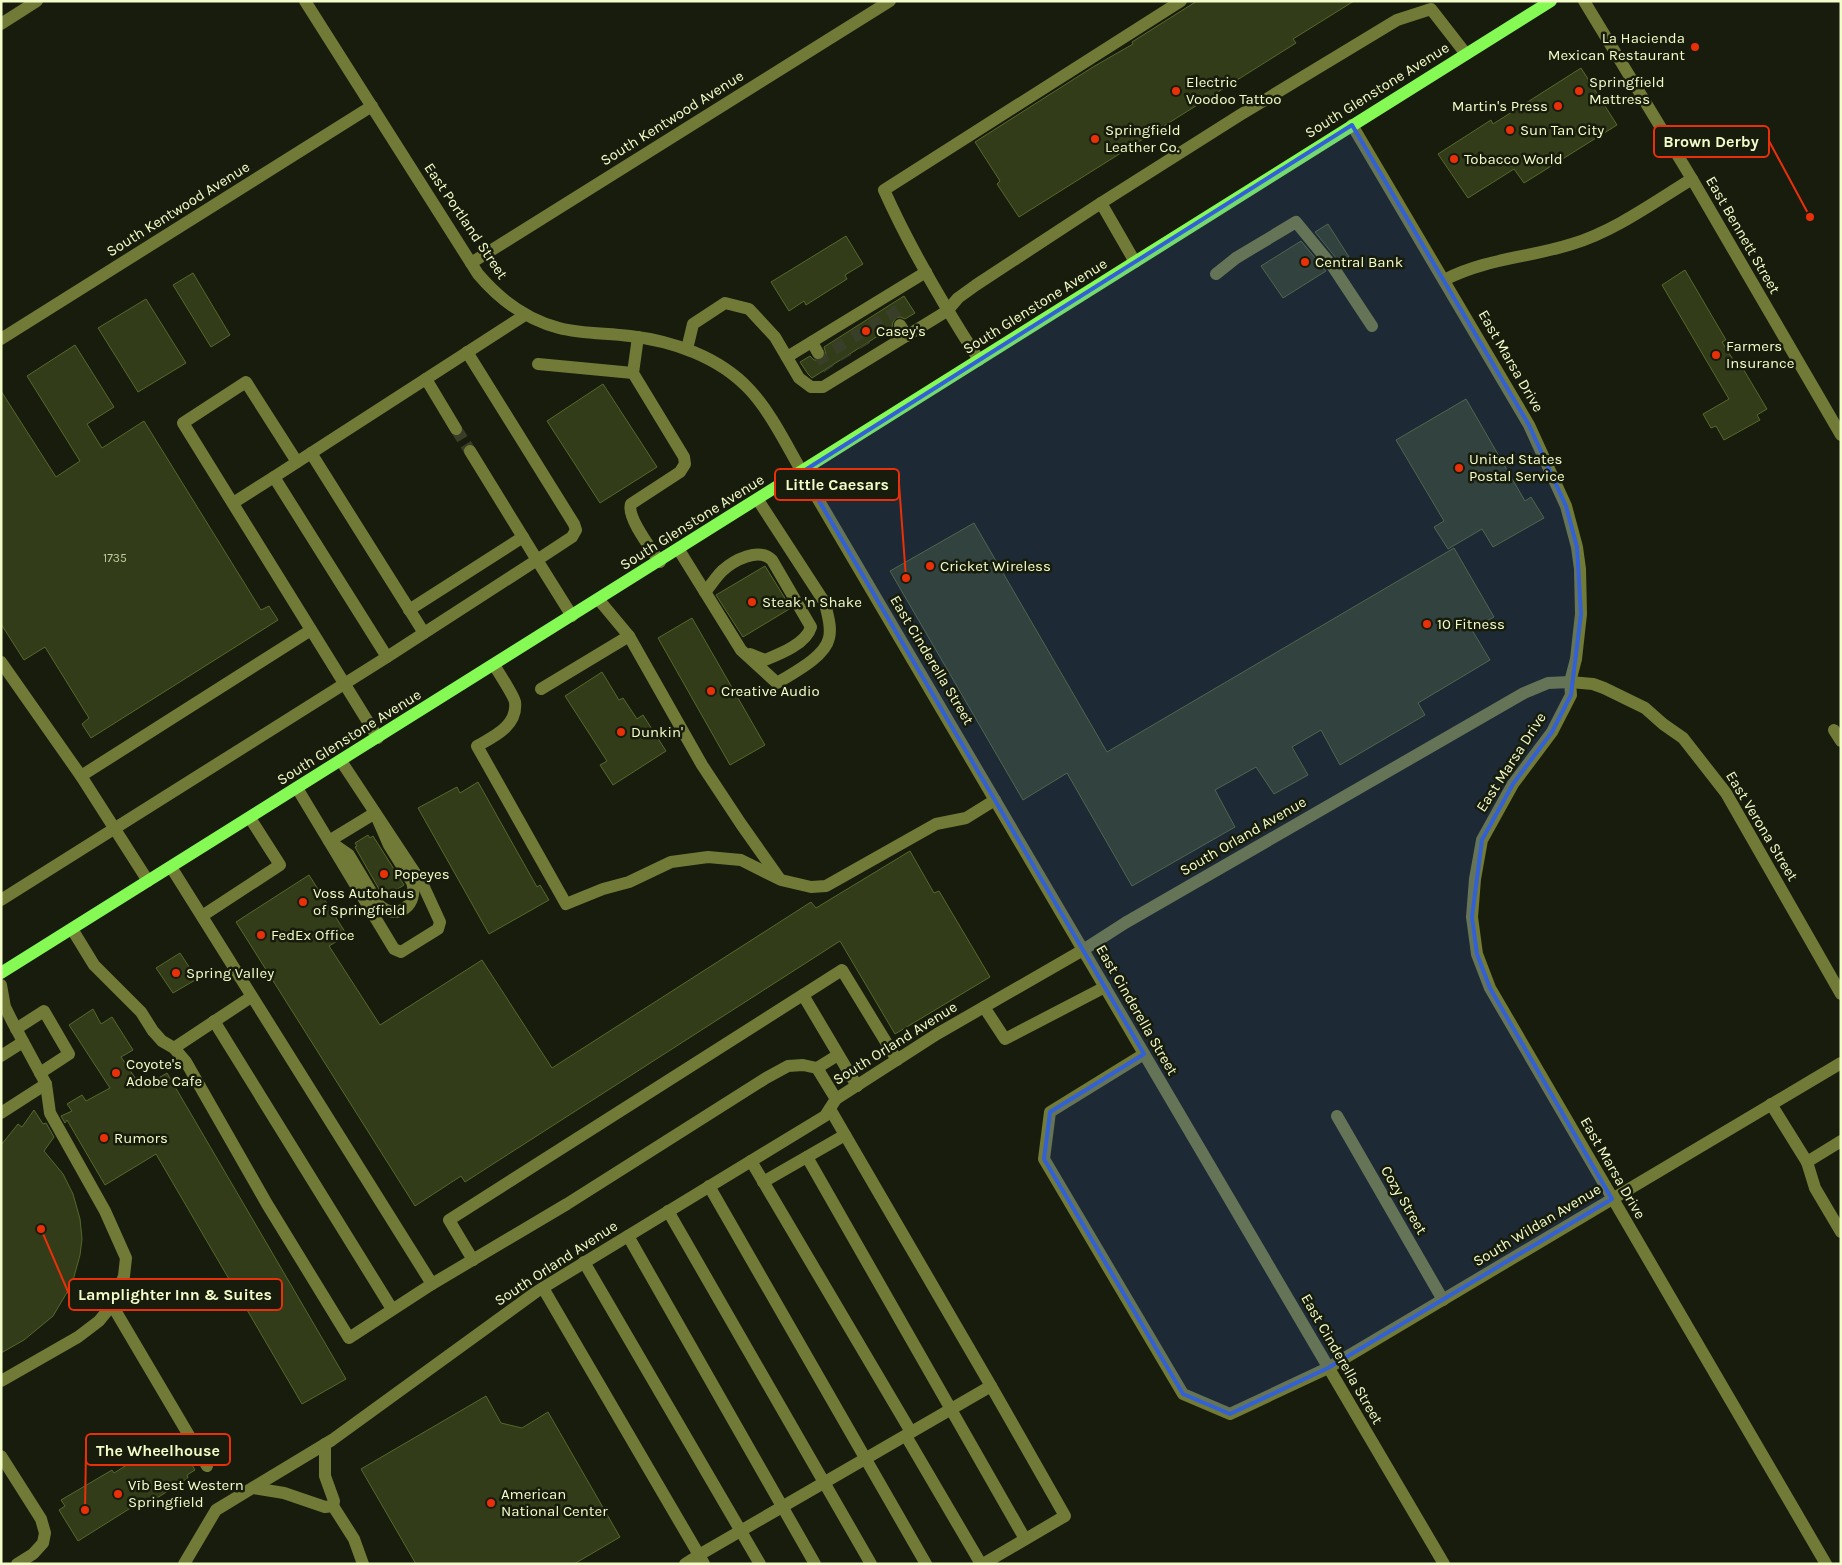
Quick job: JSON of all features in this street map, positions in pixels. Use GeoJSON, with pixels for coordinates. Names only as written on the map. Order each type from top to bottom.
{"type":"FeatureCollection","features":[{"type":"Feature","properties":{"kind":"main road","name":"South Glenstone Avenue"},"geometry":{"type":"LineString","coordinates":[[1,973],[660,562],[1551,1]]}},
{"type":"Feature","properties":{"kind":"street"},"geometry":{"type":"LineString","coordinates":[[1,24],[37,1]]}},
{"type":"Feature","properties":{"kind":"street","name":"East Portland Street"},"geometry":{"type":"LineString","coordinates":[[305,1],[478,274],[498,296],[525,315],[557,327],[574,331],[638,337],[669,343],[687,349],[720,365],[749,389],[770,419],[802,472]]}},
{"type":"Feature","properties":{"kind":"street","name":"South Kentwood Avenue"},"geometry":{"type":"LineString","coordinates":[[471,263],[890,1]]}},
{"type":"Feature","properties":{"kind":"street"},"geometry":{"type":"LineString","coordinates":[[979,360],[947,311],[898,221],[884,190],[1182,1]]}},
{"type":"Feature","properties":{"kind":"street","name":"East Bennett Street"},"geometry":{"type":"LineString","coordinates":[[1584,1],[1692,179],[1841,435]]}},
{"type":"Feature","properties":{"kind":"street"},"geometry":{"type":"LineString","coordinates":[[687,349],[694,324],[725,304],[749,309],[776,337],[799,378],[811,387],[823,387],[832,374],[869,352],[890,346],[904,330],[947,311],[958,298],[976,285],[1101,203],[1240,115],[1397,20],[1431,5],[1466,54]]}},
{"type":"Feature","properties":{"kind":"street","name":"South Kentwood Avenue"},"geometry":{"type":"LineString","coordinates":[[1,339],[372,106]]}},
{"type":"Feature","properties":{"kind":"street","name":"East Marsa Drive"},"geometry":{"type":"LineString","coordinates":[[1352,125],[1529,425],[1555,478],[1572,526],[1580,569],[1582,614],[1576,659],[1570,682],[1571,695],[1552,732],[1513,784],[1482,840],[1472,898],[1477,954],[1490,988],[1826,1564]]}},
{"type":"Feature","properties":{"kind":"street"},"geometry":{"type":"LineString","coordinates":[[1444,280],[1471,267],[1485,263],[1552,250],[1584,240],[1615,225],[1692,179]]}},
{"type":"Feature","properties":{"kind":"street"},"geometry":{"type":"LineString","coordinates":[[1101,203],[1135,262]]}},
{"type":"Feature","properties":{"kind":"street"},"geometry":{"type":"LineString","coordinates":[[1216,274],[1236,258],[1296,222],[1333,267],[1372,326]]}},
{"type":"Feature","properties":{"kind":"street"},"geometry":{"type":"LineString","coordinates":[[786,357],[815,347],[887,303],[926,272]]}},
{"type":"Feature","properties":{"kind":"street"},"geometry":{"type":"LineString","coordinates":[[233,503],[525,315]]}},
{"type":"Feature","properties":{"kind":"street"},"geometry":{"type":"LineString","coordinates":[[883,335],[890,346]]}},
{"type":"Feature","properties":{"kind":"street"},"geometry":{"type":"LineString","coordinates":[[638,337],[633,373],[684,457],[685,464],[680,472],[631,504],[629,508],[632,518],[660,562]]}},
{"type":"Feature","properties":{"kind":"street"},"geometry":{"type":"LineString","coordinates":[[1,900],[345,684],[572,537],[576,530],[574,524],[467,352]]}},
{"type":"Feature","properties":{"kind":"street"},"geometry":{"type":"LineString","coordinates":[[538,364],[633,373]]}},
{"type":"Feature","properties":{"kind":"street"},"geometry":{"type":"LineString","coordinates":[[426,379],[456,429]]}},
{"type":"Feature","properties":{"kind":"street"},"geometry":{"type":"LineString","coordinates":[[297,462],[246,382],[183,423],[378,738]]}},
{"type":"Feature","properties":{"kind":"street"},"geometry":{"type":"LineString","coordinates":[[470,451],[572,616]]}},
{"type":"Feature","properties":{"kind":"street"},"geometry":{"type":"LineString","coordinates":[[311,453],[424,633]]}},
{"type":"Feature","properties":{"kind":"street","name":"East Cinderella Street"},"geometry":{"type":"LineString","coordinates":[[802,472],[1444,1564]]}},
{"type":"Feature","properties":{"kind":"street"},"geometry":{"type":"LineString","coordinates":[[274,477],[387,657]]}},
{"type":"Feature","properties":{"kind":"street"},"geometry":{"type":"LineString","coordinates":[[679,550],[741,650],[777,682],[806,665],[820,653],[829,639],[830,622],[825,603],[758,500]]}},
{"type":"Feature","properties":{"kind":"street"},"geometry":{"type":"LineString","coordinates":[[409,610],[523,537]]}},
{"type":"Feature","properties":{"kind":"street"},"geometry":{"type":"LineString","coordinates":[[705,592],[722,571],[733,563],[751,555],[796,557]]}},
{"type":"Feature","properties":{"kind":"street"},"geometry":{"type":"LineString","coordinates":[[741,650],[765,660],[794,646],[810,631],[811,627],[807,617],[767,556]]}},
{"type":"Feature","properties":{"kind":"street"},"geometry":{"type":"LineString","coordinates":[[599,600],[629,636],[702,765],[740,824],[781,880]]}},
{"type":"Feature","properties":{"kind":"street"},"geometry":{"type":"LineString","coordinates":[[81,776],[311,630]]}},
{"type":"Feature","properties":{"kind":"street"},"geometry":{"type":"LineString","coordinates":[[541,689],[629,636]]}},
{"type":"Feature","properties":{"kind":"street"},"geometry":{"type":"LineString","coordinates":[[1,662],[81,776],[148,881]]}},
{"type":"Feature","properties":{"kind":"street"},"geometry":{"type":"LineString","coordinates":[[494,665],[516,702],[513,718],[504,730],[477,746],[566,904],[603,889],[629,882],[670,862],[708,857],[741,860],[781,880],[811,887],[826,886],[936,824],[966,818],[995,800]]}},
{"type":"Feature","properties":{"kind":"street","name":"South Orland Avenue"},"geometry":{"type":"LineString","coordinates":[[184,1564],[216,1510],[325,1444],[543,1288],[825,1116],[833,1104],[897,1060],[984,1007],[1084,950],[1125,923],[1524,693],[1548,683],[1570,682]]}},
{"type":"Feature","properties":{"kind":"street","name":"East Verona Street"},"geometry":{"type":"LineString","coordinates":[[1570,682],[1593,684],[1645,708],[1683,738],[1726,792],[1841,994]]}},
{"type":"Feature","properties":{"kind":"street"},"geometry":{"type":"LineString","coordinates":[[1834,730],[1841,741]]}},
{"type":"Feature","properties":{"kind":"street"},"geometry":{"type":"LineString","coordinates":[[297,788],[394,949],[401,952],[438,929],[440,922],[423,885],[341,761]]}},
{"type":"Feature","properties":{"kind":"street"},"geometry":{"type":"LineString","coordinates":[[329,841],[376,813]]}},
{"type":"Feature","properties":{"kind":"street"},"geometry":{"type":"LineString","coordinates":[[329,841],[349,855],[379,905],[385,910],[392,912],[406,907],[412,901],[414,894],[412,882],[389,845],[376,813]]}},
{"type":"Feature","properties":{"kind":"street"},"geometry":{"type":"LineString","coordinates":[[202,916],[280,865],[250,818]]}},
{"type":"Feature","properties":{"kind":"street"},"geometry":{"type":"LineString","coordinates":[[171,867],[432,1284]]}},
{"type":"Feature","properties":{"kind":"street"},"geometry":{"type":"LineString","coordinates":[[72,929],[94,965],[141,1012],[153,1031],[174,1048],[186,1062],[272,1212],[349,1338],[432,1284],[582,1194],[743,1091],[788,1066],[803,1065],[817,1068],[838,1055]]}},
{"type":"Feature","properties":{"kind":"street"},"geometry":{"type":"LineString","coordinates":[[473,1260],[449,1220],[842,970],[897,1060]]}},
{"type":"Feature","properties":{"kind":"street"},"geometry":{"type":"LineString","coordinates":[[1,985],[5,1007],[43,1079],[50,1113],[106,1211],[126,1258],[124,1276],[112,1305],[99,1321],[78,1337],[1,1380]]}},
{"type":"Feature","properties":{"kind":"street"},"geometry":{"type":"LineString","coordinates":[[984,1007],[1005,1039],[1105,988]]}},
{"type":"Feature","properties":{"kind":"street"},"geometry":{"type":"LineString","coordinates":[[802,995],[857,1086]]}},
{"type":"Feature","properties":{"kind":"street"},"geometry":{"type":"LineString","coordinates":[[174,1048],[252,997]]}},
{"type":"Feature","properties":{"kind":"street"},"geometry":{"type":"LineString","coordinates":[[1,1113],[43,1079],[69,1054],[44,1011],[16,1029]]}},
{"type":"Feature","properties":{"kind":"street"},"geometry":{"type":"LineString","coordinates":[[214,1021],[392,1309]]}},
{"type":"Feature","properties":{"kind":"street"},"geometry":{"type":"LineString","coordinates":[[1,1056],[23,1042]]}},
{"type":"Feature","properties":{"kind":"street","name":"South Wildan Avenue"},"geometry":{"type":"LineString","coordinates":[[1144,1054],[1050,1112],[1044,1159],[1183,1394],[1230,1414],[1328,1368],[1841,1063]]}},
{"type":"Feature","properties":{"kind":"street"},"geometry":{"type":"LineString","coordinates":[[751,1161],[982,1564],[1065,1516],[845,1134],[817,1068]]}},
{"type":"Feature","properties":{"kind":"street"},"geometry":{"type":"LineString","coordinates":[[1771,1104],[1807,1162],[1815,1188],[1841,1232]]}},
{"type":"Feature","properties":{"kind":"street","name":"Cozy Street"},"geometry":{"type":"LineString","coordinates":[[1337,1116],[1443,1300]]}},
{"type":"Feature","properties":{"kind":"street"},"geometry":{"type":"LineString","coordinates":[[763,1182],[845,1134]]}},
{"type":"Feature","properties":{"kind":"street"},"geometry":{"type":"LineString","coordinates":[[1807,1162],[1841,1141]]}},
{"type":"Feature","properties":{"kind":"street"},"geometry":{"type":"LineString","coordinates":[[807,1157],[1025,1540]]}},
{"type":"Feature","properties":{"kind":"street"},"geometry":{"type":"LineString","coordinates":[[710,1186],[926,1564]]}},
{"type":"Feature","properties":{"kind":"street"},"geometry":{"type":"LineString","coordinates":[[668,1211],[871,1564]]}},
{"type":"Feature","properties":{"kind":"street"},"geometry":{"type":"LineString","coordinates":[[628,1236],[815,1564]]}},
{"type":"Feature","properties":{"kind":"street"},"geometry":{"type":"LineString","coordinates":[[584,1262],[760,1564]]}},
{"type":"Feature","properties":{"kind":"street"},"geometry":{"type":"LineString","coordinates":[[543,1288],[702,1559]]}},
{"type":"Feature","properties":{"kind":"street"},"geometry":{"type":"LineString","coordinates":[[112,1305],[207,1466]]}},
{"type":"Feature","properties":{"kind":"street"},"geometry":{"type":"LineString","coordinates":[[685,1564],[702,1559],[741,1531],[991,1386]]}},
{"type":"Feature","properties":{"kind":"street"},"geometry":{"type":"LineString","coordinates":[[325,1444],[325,1476],[334,1501],[333,1506],[354,1539],[362,1564]]}},
{"type":"Feature","properties":{"kind":"street"},"geometry":{"type":"LineString","coordinates":[[1,1456],[42,1519],[45,1533],[43,1543],[33,1554],[17,1564]]}},
{"type":"Feature","properties":{"kind":"street"},"geometry":{"type":"LineString","coordinates":[[253,1488],[284,1494],[326,1507],[333,1506]]}},
{"type":"Feature","properties":{"kind":"highlighted area"},"geometry":{"type":"Polygon","coordinates":[[[1352,125],[1529,425],[1566,506],[1577,547],[1581,614],[1571,695],[1552,732],[1513,784],[1482,840],[1472,917],[1477,954],[1490,988],[1612,1199],[1328,1368],[1230,1414],[1183,1394],[1044,1159],[1050,1112],[1144,1054],[802,472],[1352,125]]]}},
{"type":"Feature","properties":{"kind":"building"},"geometry":{"type":"Polygon","coordinates":[[[1197,1],[1354,1],[1293,39],[1296,43],[1019,217],[997,184],[1000,181],[975,142],[1093,67],[1133,44],[1132,42],[1197,1]]]}},
{"type":"Feature","properties":{"kind":"building"},"geometry":{"type":"Polygon","coordinates":[[[1581,68],[1617,125],[1524,183],[1514,169],[1468,198],[1438,154],[1491,120],[1493,124],[1581,68]]]}},
{"type":"Feature","properties":{"kind":"building"},"geometry":{"type":"Polygon","coordinates":[[[1328,224],[1349,257],[1340,263],[1315,232],[1328,224]]]}},
{"type":"Feature","properties":{"kind":"building"},"geometry":{"type":"Polygon","coordinates":[[[846,236],[863,264],[845,275],[847,279],[806,305],[804,301],[789,311],[771,282],[846,236]]]}},
{"type":"Feature","properties":{"kind":"building","name":"Central Bank"},"geometry":{"type":"Polygon","coordinates":[[[1301,241],[1326,271],[1283,298],[1261,266],[1301,241]]]}},
{"type":"Feature","properties":{"kind":"building"},"geometry":{"type":"Polygon","coordinates":[[[1685,270],[1726,340],[1722,342],[1739,369],[1742,367],[1767,409],[1757,415],[1760,420],[1724,440],[1716,426],[1711,428],[1703,414],[1729,399],[1662,285],[1685,270]]]}},
{"type":"Feature","properties":{"kind":"building"},"geometry":{"type":"Polygon","coordinates":[[[193,273],[230,335],[211,347],[173,285],[193,273]]]}},
{"type":"Feature","properties":{"kind":"building"},"geometry":{"type":"Polygon","coordinates":[[[904,296],[915,313],[905,319],[896,318],[892,327],[812,378],[808,374],[800,362],[810,356],[814,360],[822,360],[826,354],[824,347],[904,296]]]}},
{"type":"Feature","properties":{"kind":"building"},"geometry":{"type":"Polygon","coordinates":[[[146,299],[186,363],[138,392],[98,328],[146,299]]]}},
{"type":"Feature","properties":{"kind":"building"},"geometry":{"type":"Polygon","coordinates":[[[75,345],[114,407],[87,424],[102,448],[144,421],[261,610],[269,606],[278,620],[91,738],[82,724],[89,718],[45,647],[24,660],[1,624],[1,391],[56,477],[80,461],[27,376],[75,345]]]}},
{"type":"Feature","properties":{"kind":"building"},"geometry":{"type":"Polygon","coordinates":[[[603,384],[657,467],[600,503],[547,421],[603,384]]]}},
{"type":"Feature","properties":{"kind":"building","name":"United States Postal Service"},"geometry":{"type":"Polygon","coordinates":[[[1466,399],[1525,501],[1531,497],[1544,518],[1493,547],[1482,529],[1448,549],[1434,527],[1444,521],[1396,440],[1466,399]]]}},
{"type":"Feature","properties":{"kind":"building"},"geometry":{"type":"Polygon","coordinates":[[[974,523],[1107,752],[1454,548],[1494,617],[1472,630],[1490,660],[1418,703],[1425,715],[1340,765],[1321,730],[1292,747],[1308,775],[1274,794],[1256,767],[1215,790],[1235,827],[1132,886],[1067,773],[1023,800],[890,571],[974,523]]]}},
{"type":"Feature","properties":{"kind":"building","name":"Steak 'n Shake"},"geometry":{"type":"Polygon","coordinates":[[[765,566],[791,608],[743,637],[716,595],[765,566]]]}},
{"type":"Feature","properties":{"kind":"building","name":"Creative Audio"},"geometry":{"type":"Polygon","coordinates":[[[692,618],[765,745],[730,765],[658,638],[692,618]]]}},
{"type":"Feature","properties":{"kind":"building","name":"Dunkin'"},"geometry":{"type":"Polygon","coordinates":[[[602,672],[619,700],[623,698],[637,719],[643,715],[666,751],[613,785],[600,765],[607,761],[565,696],[602,672]]]}},
{"type":"Feature","properties":{"kind":"building"},"geometry":{"type":"Polygon","coordinates":[[[478,782],[537,887],[540,885],[549,900],[489,934],[418,808],[457,787],[460,793],[478,782]]]}},
{"type":"Feature","properties":{"kind":"building","name":"Popeyes"},"geometry":{"type":"Polygon","coordinates":[[[368,835],[370,838],[373,836],[404,885],[384,898],[355,847],[357,846],[355,843],[368,835]]]}},
{"type":"Feature","properties":{"kind":"building"},"geometry":{"type":"Polygon","coordinates":[[[910,851],[934,893],[939,891],[990,977],[895,1034],[840,941],[465,1182],[461,1176],[415,1206],[236,922],[309,875],[347,935],[329,946],[380,1025],[482,960],[552,1068],[811,902],[816,908],[910,851]]]}},
{"type":"Feature","properties":{"kind":"building","name":"Spring Valley"},"geometry":{"type":"Polygon","coordinates":[[[180,953],[197,979],[173,993],[156,968],[180,953]]]}},
{"type":"Feature","properties":{"kind":"building"},"geometry":{"type":"Polygon","coordinates":[[[93,1009],[101,1024],[112,1017],[133,1050],[121,1057],[142,1088],[167,1073],[346,1379],[302,1404],[156,1154],[105,1185],[67,1120],[65,1123],[61,1116],[72,1111],[67,1104],[82,1095],[86,1101],[110,1088],[69,1025],[93,1009]]]}},
{"type":"Feature","properties":{"kind":"building"},"geometry":{"type":"Polygon","coordinates":[[[34,1110],[43,1124],[46,1123],[54,1137],[44,1151],[63,1174],[73,1194],[80,1219],[82,1239],[80,1255],[72,1284],[53,1316],[24,1340],[1,1353],[1,1145],[18,1124],[22,1127],[34,1110]]]}},
{"type":"Feature","properties":{"kind":"building","name":"American National Center"},"geometry":{"type":"Polygon","coordinates":[[[486,1396],[501,1423],[522,1428],[548,1412],[620,1537],[574,1564],[416,1564],[361,1469],[486,1396]]]}},
{"type":"Feature","properties":{"kind":"building","name":"Vīb Best Western Springfield"},"geometry":{"type":"Polygon","coordinates":[[[173,1436],[195,1470],[187,1475],[188,1478],[140,1509],[137,1504],[78,1541],[59,1510],[65,1506],[61,1500],[112,1470],[114,1473],[173,1436]]]}},
{"type":"Feature","properties":{"kind":"tunnel"},"geometry":{"type":"LineString","coordinates":[[890,308],[900,325]]}},
{"type":"Feature","properties":{"kind":"tunnel"},"geometry":{"type":"LineString","coordinates":[[873,318],[883,335]]}},
{"type":"Feature","properties":{"kind":"tunnel"},"geometry":{"type":"LineString","coordinates":[[855,329],[865,346]]}},
{"type":"Feature","properties":{"kind":"tunnel"},"geometry":{"type":"LineString","coordinates":[[836,341],[846,358]]}},
{"type":"Feature","properties":{"kind":"tunnel"},"geometry":{"type":"LineString","coordinates":[[818,353],[829,369]]}},
{"type":"Feature","properties":{"kind":"tunnel"},"geometry":{"type":"LineString","coordinates":[[456,429],[470,451]]}},
{"type":"Feature","properties":{"kind":"place","name":"La Hacienda Mexican Restaurant"},"geometry":{"type":"Point","coordinates":[1695,47]}},
{"type":"Feature","properties":{"kind":"place","name":"Electric Voodoo Tattoo"},"geometry":{"type":"Point","coordinates":[1176,91]}},
{"type":"Feature","properties":{"kind":"place","name":"Springfield Mattress"},"geometry":{"type":"Point","coordinates":[1579,91]}},
{"type":"Feature","properties":{"kind":"place","name":"Martin's Press"},"geometry":{"type":"Point","coordinates":[1558,106]}},
{"type":"Feature","properties":{"kind":"place","name":"Sun Tan City"},"geometry":{"type":"Point","coordinates":[1510,130]}},
{"type":"Feature","properties":{"kind":"place","name":"Springfield Leather Co."},"geometry":{"type":"Point","coordinates":[1095,139]}},
{"type":"Feature","properties":{"kind":"place","name":"Tobacco World"},"geometry":{"type":"Point","coordinates":[1454,159]}},
{"type":"Feature","properties":{"kind":"place","name":"Brown Derby"},"geometry":{"type":"Point","coordinates":[1810,217]}},
{"type":"Feature","properties":{"kind":"place","name":"Central Bank"},"geometry":{"type":"Point","coordinates":[1305,262]}},
{"type":"Feature","properties":{"kind":"place","name":"Casey's"},"geometry":{"type":"Point","coordinates":[866,331]}},
{"type":"Feature","properties":{"kind":"place","name":"Farmers Insurance"},"geometry":{"type":"Point","coordinates":[1716,355]}},
{"type":"Feature","properties":{"kind":"place","name":"United States Postal Service"},"geometry":{"type":"Point","coordinates":[1459,468]}},
{"type":"Feature","properties":{"kind":"place","name":"Cricket Wireless"},"geometry":{"type":"Point","coordinates":[930,566]}},
{"type":"Feature","properties":{"kind":"place","name":"Little Caesars"},"geometry":{"type":"Point","coordinates":[906,578]}},
{"type":"Feature","properties":{"kind":"place","name":"Steak 'n Shake"},"geometry":{"type":"Point","coordinates":[752,602]}},
{"type":"Feature","properties":{"kind":"place","name":"10 Fitness"},"geometry":{"type":"Point","coordinates":[1427,624]}},
{"type":"Feature","properties":{"kind":"place","name":"Creative Audio"},"geometry":{"type":"Point","coordinates":[711,691]}},
{"type":"Feature","properties":{"kind":"place","name":"Dunkin'"},"geometry":{"type":"Point","coordinates":[621,732]}},
{"type":"Feature","properties":{"kind":"place","name":"Popeyes"},"geometry":{"type":"Point","coordinates":[384,874]}},
{"type":"Feature","properties":{"kind":"place","name":"Voss Autohaus of Springfield"},"geometry":{"type":"Point","coordinates":[303,902]}},
{"type":"Feature","properties":{"kind":"place","name":"FedEx Office"},"geometry":{"type":"Point","coordinates":[261,935]}},
{"type":"Feature","properties":{"kind":"place","name":"Spring Valley"},"geometry":{"type":"Point","coordinates":[176,973]}},
{"type":"Feature","properties":{"kind":"place","name":"Coyote's Adobe Cafe"},"geometry":{"type":"Point","coordinates":[116,1073]}},
{"type":"Feature","properties":{"kind":"place","name":"Rumors"},"geometry":{"type":"Point","coordinates":[104,1138]}},
{"type":"Feature","properties":{"kind":"place","name":"Lamplighter Inn & Suites"},"geometry":{"type":"Point","coordinates":[41,1229]}},
{"type":"Feature","properties":{"kind":"place","name":"Vīb Best Western Springfield"},"geometry":{"type":"Point","coordinates":[118,1494]}},
{"type":"Feature","properties":{"kind":"place","name":"American National Center"},"geometry":{"type":"Point","coordinates":[491,1503]}},
{"type":"Feature","properties":{"kind":"place","name":"The Wheelhouse"},"geometry":{"type":"Point","coordinates":[85,1510]}}]}
